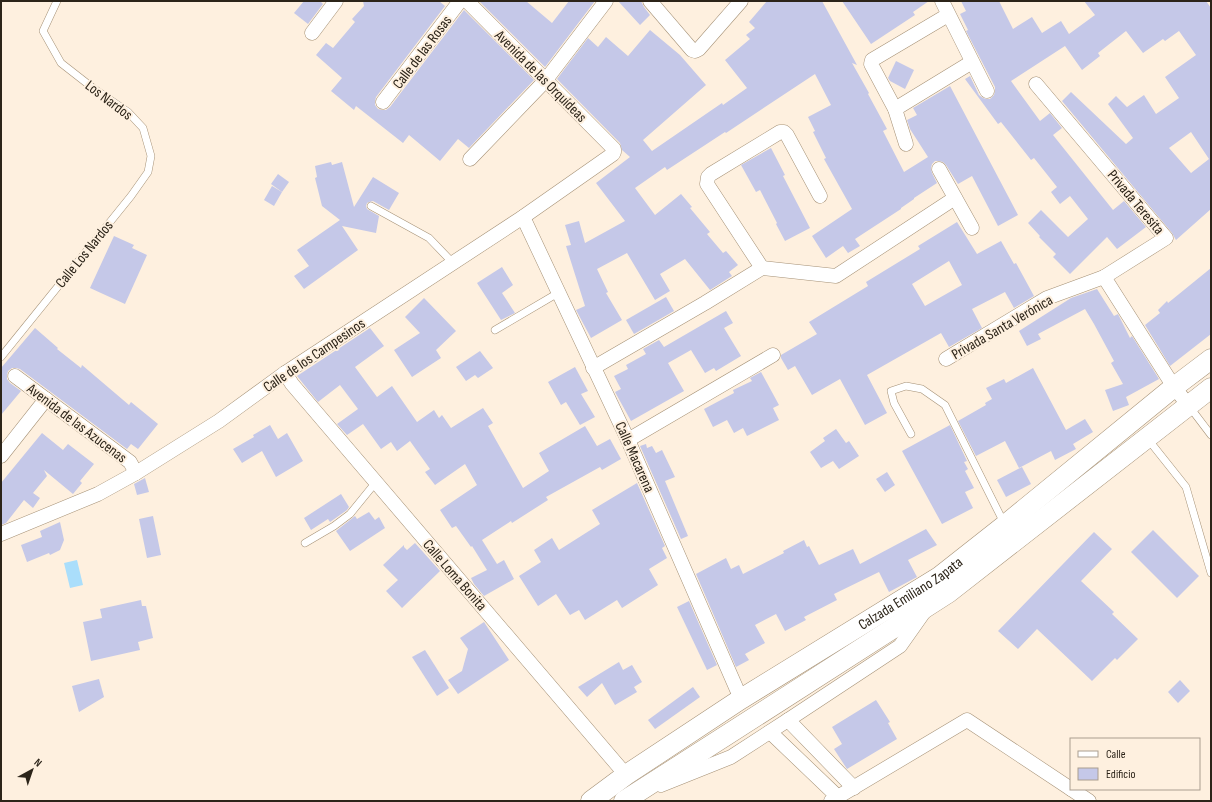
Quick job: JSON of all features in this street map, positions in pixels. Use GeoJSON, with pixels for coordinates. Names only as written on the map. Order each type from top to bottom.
{"type":"FeatureCollection","features":[{"type":"Feature","properties":{"kind":"main road","name":"Calzada Emiliano Zapata"},"geometry":{"type":"LineString","coordinates":[[591,801],[626,774],[741,699],[939,577],[1174,387],[1211,359]]}},
{"type":"Feature","properties":{"kind":"main road","name":"Calzada Emiliano Zapata"},"geometry":{"type":"LineString","coordinates":[[625,800],[948,593],[1211,388]]}},
{"type":"Feature","properties":{"kind":"street"},"geometry":{"type":"LineString","coordinates":[[312,33],[336,1]]}},
{"type":"Feature","properties":{"kind":"street","name":"Calle de las Rosas"},"geometry":{"type":"LineString","coordinates":[[383,102],[460,1]]}},
{"type":"Feature","properties":{"kind":"street","name":"Avenida de las Orquídeas"},"geometry":{"type":"LineString","coordinates":[[467,1],[614,149],[614,152]]}},
{"type":"Feature","properties":{"kind":"street"},"geometry":{"type":"LineString","coordinates":[[470,159],[545,81],[606,1]]}},
{"type":"Feature","properties":{"kind":"street"},"geometry":{"type":"LineString","coordinates":[[650,1],[692,50],[695,51],[699,49],[741,1]]}},
{"type":"Feature","properties":{"kind":"street"},"geometry":{"type":"LineString","coordinates":[[942,1],[987,91]]}},
{"type":"Feature","properties":{"kind":"street"},"geometry":{"type":"LineString","coordinates":[[906,144],[895,109],[871,64],[872,60],[948,15]]}},
{"type":"Feature","properties":{"kind":"street"},"geometry":{"type":"LineString","coordinates":[[895,109],[972,62]]}},
{"type":"Feature","properties":{"kind":"street","name":"Privada Teresita"},"geometry":{"type":"LineString","coordinates":[[1036,84],[1166,238],[1104,277]]}},
{"type":"Feature","properties":{"kind":"street"},"geometry":{"type":"LineString","coordinates":[[762,268],[708,184],[708,178],[711,174],[780,132],[784,132],[820,196]]}},
{"type":"Feature","properties":{"kind":"street","name":"Calle de los Campesinos"},"geometry":{"type":"LineString","coordinates":[[1,534],[98,494],[136,473],[219,421],[285,373],[524,217],[614,152]]}},
{"type":"Feature","properties":{"kind":"street"},"geometry":{"type":"LineString","coordinates":[[939,169],[972,228]]}},
{"type":"Feature","properties":{"kind":"street"},"geometry":{"type":"LineString","coordinates":[[594,368],[699,307],[762,268],[836,276],[955,198]]}},
{"type":"Feature","properties":{"kind":"street","name":"Calle Macarena"},"geometry":{"type":"LineString","coordinates":[[524,217],[558,293],[628,440],[741,699]]}},
{"type":"Feature","properties":{"kind":"street"},"geometry":{"type":"LineString","coordinates":[[1104,277],[1174,387],[1189,406]]}},
{"type":"Feature","properties":{"kind":"street","name":"Privada Santa Verónica"},"geometry":{"type":"LineString","coordinates":[[946,360],[1046,298],[1104,277]]}},
{"type":"Feature","properties":{"kind":"street"},"geometry":{"type":"LineString","coordinates":[[628,440],[773,355]]}},
{"type":"Feature","properties":{"kind":"street","name":"Calle Loma Bonita"},"geometry":{"type":"LineString","coordinates":[[285,373],[292,384],[626,774]]}},
{"type":"Feature","properties":{"kind":"street","name":"Avenida de las Azucenas"},"geometry":{"type":"LineString","coordinates":[[15,376],[130,462],[136,473]]}},
{"type":"Feature","properties":{"kind":"street"},"geometry":{"type":"LineString","coordinates":[[1,456],[46,399]]}},
{"type":"Feature","properties":{"kind":"street"},"geometry":{"type":"LineString","coordinates":[[625,800],[730,757],[770,732],[900,646],[929,605]]}},
{"type":"Feature","properties":{"kind":"street"},"geometry":{"type":"LineString","coordinates":[[788,720],[854,788]]}},
{"type":"Feature","properties":{"kind":"street"},"geometry":{"type":"LineString","coordinates":[[770,732],[835,799],[967,720],[1070,788]]}},
{"type":"Feature","properties":{"kind":"street"},"geometry":{"type":"LineString","coordinates":[[1072,790],[1089,801]]}},
{"type":"Feature","properties":{"kind":"lane","name":"Los Nardos"},"geometry":{"type":"LineString","coordinates":[[57,1],[43,31],[61,63],[93,88],[128,112],[144,128],[148,144]]}},
{"type":"Feature","properties":{"kind":"lane","name":"Calle Los Nardos"},"geometry":{"type":"LineString","coordinates":[[1,356],[131,196],[148,172],[151,156],[148,144]]}},
{"type":"Feature","properties":{"kind":"lane"},"geometry":{"type":"LineString","coordinates":[[371,206],[429,238],[453,263]]}},
{"type":"Feature","properties":{"kind":"lane"},"geometry":{"type":"LineString","coordinates":[[495,330],[558,293]]}},
{"type":"Feature","properties":{"kind":"lane"},"geometry":{"type":"LineString","coordinates":[[911,434],[894,403],[892,391],[906,386],[922,389],[945,405],[1005,525]]}},
{"type":"Feature","properties":{"kind":"lane"},"geometry":{"type":"LineString","coordinates":[[1189,406],[1211,435]]}},
{"type":"Feature","properties":{"kind":"lane"},"geometry":{"type":"LineString","coordinates":[[1147,438],[1186,487],[1211,573]]}},
{"type":"Feature","properties":{"kind":"lane"},"geometry":{"type":"LineString","coordinates":[[305,543],[334,526],[350,514],[376,482]]}},
{"type":"Feature","properties":{"kind":"water"},"geometry":{"type":"Polygon","coordinates":[[[77,560],[83,585],[70,588],[64,563],[77,560]]]}},
{"type":"Feature","properties":{"kind":"building"},"geometry":{"type":"Polygon","coordinates":[[[304,1],[320,1],[323,4],[308,24],[294,13],[304,1]]]}},
{"type":"Feature","properties":{"kind":"building"},"geometry":{"type":"Polygon","coordinates":[[[363,1],[439,1],[445,6],[376,97],[375,105],[378,109],[386,110],[390,107],[464,10],[534,80],[469,148],[458,139],[440,161],[409,135],[403,143],[356,106],[354,110],[331,91],[342,78],[316,55],[326,43],[333,48],[355,22],[352,19],[364,6],[363,1]]]}},
{"type":"Feature","properties":{"kind":"building"},"geometry":{"type":"Polygon","coordinates":[[[479,1],[526,1],[552,23],[569,1],[595,1],[545,67],[479,1]]]}},
{"type":"Feature","properties":{"kind":"building"},"geometry":{"type":"Polygon","coordinates":[[[618,1],[641,1],[650,15],[640,25],[618,1]]]}},
{"type":"Feature","properties":{"kind":"building"},"geometry":{"type":"Polygon","coordinates":[[[767,1],[822,1],[857,65],[852,63],[887,129],[883,131],[904,172],[928,157],[910,129],[907,120],[917,115],[913,108],[950,86],[1018,215],[998,226],[972,176],[958,184],[943,162],[935,161],[931,168],[937,183],[855,239],[860,246],[848,253],[843,246],[826,258],[812,236],[852,209],[824,159],[826,158],[813,132],[815,131],[808,117],[831,105],[815,74],[726,133],[725,132],[667,170],[665,167],[635,188],[655,215],[681,194],[692,207],[690,208],[710,232],[707,234],[723,253],[726,251],[738,265],[729,272],[732,276],[710,290],[685,259],[660,274],[670,291],[655,300],[627,253],[597,269],[608,292],[606,293],[622,320],[591,338],[576,310],[585,306],[566,246],[571,245],[565,225],[579,221],[585,243],[625,221],[596,183],[630,157],[622,150],[620,143],[557,79],[588,38],[598,47],[606,37],[628,56],[650,30],[680,55],[706,85],[643,140],[652,151],[722,103],[723,105],[747,88],[725,60],[750,39],[746,35],[755,28],[749,22],[767,1]]]}},
{"type":"Feature","properties":{"kind":"building"},"geometry":{"type":"Polygon","coordinates":[[[842,1],[929,1],[913,12],[915,15],[871,44],[842,1]]]}},
{"type":"Feature","properties":{"kind":"building"},"geometry":{"type":"Polygon","coordinates":[[[961,1],[999,1],[1013,29],[1032,17],[1042,33],[1061,21],[1069,34],[1095,15],[1084,1],[1206,1],[1211,8],[1211,209],[1176,240],[1172,233],[1062,101],[1071,92],[1126,144],[1133,138],[1108,104],[1116,96],[1127,107],[1144,95],[1156,114],[1179,98],[1165,77],[1196,55],[1179,31],[1165,41],[1163,39],[1143,53],[1126,31],[1098,53],[1100,56],[1082,70],[1065,46],[1011,81],[1040,121],[1050,113],[1062,128],[1053,135],[1113,210],[1124,201],[1146,227],[1117,249],[1107,237],[1070,274],[1053,257],[1056,254],[1039,237],[1040,236],[1028,223],[1041,210],[1068,237],[1088,219],[1070,196],[1060,204],[1051,192],[1057,187],[1034,158],[1031,160],[1001,122],[998,124],[965,79],[970,76],[979,95],[983,98],[990,99],[994,95],[995,87],[966,31],[968,30],[960,14],[966,11],[961,1]],[[1191,132],[1169,148],[1191,173],[1209,159],[1191,132]]]}},
{"type":"Feature","properties":{"kind":"building"},"geometry":{"type":"Polygon","coordinates":[[[896,61],[914,70],[905,89],[890,81],[888,78],[896,61]]]}},
{"type":"Feature","properties":{"kind":"building"},"geometry":{"type":"Polygon","coordinates":[[[771,148],[785,175],[783,176],[810,228],[785,241],[760,190],[756,192],[741,165],[771,148]]]}},
{"type":"Feature","properties":{"kind":"building"},"geometry":{"type":"Polygon","coordinates":[[[331,162],[332,165],[342,162],[354,207],[373,177],[399,193],[389,210],[373,201],[367,203],[367,209],[379,216],[376,233],[342,226],[358,250],[304,289],[294,276],[309,266],[297,250],[340,220],[322,206],[315,178],[317,177],[315,166],[331,162]]]}},
{"type":"Feature","properties":{"kind":"building"},"geometry":{"type":"Polygon","coordinates":[[[278,174],[289,182],[282,192],[271,184],[278,174]]]}},
{"type":"Feature","properties":{"kind":"building"},"geometry":{"type":"Polygon","coordinates":[[[272,186],[282,192],[274,206],[264,200],[272,186]]]}},
{"type":"Feature","properties":{"kind":"building"},"geometry":{"type":"Polygon","coordinates":[[[957,222],[977,254],[1001,241],[1014,264],[1016,263],[1034,296],[1014,308],[1005,292],[972,309],[982,328],[949,347],[941,333],[867,375],[887,413],[865,425],[840,379],[812,395],[795,366],[788,370],[781,358],[781,355],[817,334],[809,322],[868,286],[866,282],[920,249],[918,246],[957,222]],[[949,261],[912,284],[925,306],[962,285],[949,261]]]}},
{"type":"Feature","properties":{"kind":"building"},"geometry":{"type":"Polygon","coordinates":[[[114,236],[134,245],[132,248],[147,255],[125,304],[90,288],[114,236]]]}},
{"type":"Feature","properties":{"kind":"building"},"geometry":{"type":"Polygon","coordinates":[[[502,267],[513,285],[502,293],[515,313],[501,320],[477,283],[502,267]]]}},
{"type":"Feature","properties":{"kind":"building"},"geometry":{"type":"Polygon","coordinates":[[[1211,268],[1211,334],[1170,366],[1145,325],[1160,313],[1158,310],[1167,301],[1168,303],[1211,268]]]}},
{"type":"Feature","properties":{"kind":"building"},"geometry":{"type":"Polygon","coordinates":[[[1097,289],[1114,316],[1118,314],[1130,338],[1132,336],[1159,379],[1126,397],[1129,405],[1113,411],[1105,390],[1123,384],[1111,363],[1114,361],[1085,309],[1038,334],[1041,339],[1027,346],[1019,331],[1071,298],[1097,289]]]}},
{"type":"Feature","properties":{"kind":"building"},"geometry":{"type":"Polygon","coordinates":[[[666,297],[674,311],[634,334],[626,320],[666,297]]]}},
{"type":"Feature","properties":{"kind":"building"},"geometry":{"type":"Polygon","coordinates":[[[424,298],[456,331],[436,350],[441,358],[412,377],[394,350],[420,333],[405,317],[424,298]]]}},
{"type":"Feature","properties":{"kind":"building"},"geometry":{"type":"Polygon","coordinates":[[[726,311],[733,323],[724,328],[741,356],[716,371],[714,368],[705,373],[691,350],[668,363],[684,391],[631,421],[615,392],[621,389],[614,376],[628,369],[626,365],[646,354],[643,349],[659,340],[664,347],[726,311]]]}},
{"type":"Feature","properties":{"kind":"building"},"geometry":{"type":"Polygon","coordinates":[[[35,328],[58,348],[57,349],[81,368],[82,365],[129,405],[131,402],[158,424],[138,449],[131,444],[127,449],[20,369],[16,368],[12,368],[8,371],[7,379],[21,391],[1,415],[1,368],[35,328]]]}},
{"type":"Feature","properties":{"kind":"building"},"geometry":{"type":"Polygon","coordinates":[[[370,328],[384,346],[355,367],[377,397],[392,386],[417,422],[434,410],[439,418],[442,415],[451,428],[483,408],[493,423],[488,426],[523,488],[549,471],[539,453],[585,426],[597,446],[610,439],[621,459],[602,470],[600,467],[546,497],[548,500],[512,523],[511,521],[482,540],[497,564],[504,560],[514,579],[484,596],[471,578],[487,570],[472,546],[471,547],[456,526],[452,528],[440,510],[477,485],[465,464],[435,485],[425,472],[430,469],[410,441],[397,451],[391,442],[381,449],[363,424],[347,435],[337,424],[358,409],[340,385],[318,402],[297,376],[370,328]]]}},
{"type":"Feature","properties":{"kind":"building"},"geometry":{"type":"Polygon","coordinates":[[[480,351],[493,368],[478,378],[475,375],[466,381],[456,367],[480,351]]]}},
{"type":"Feature","properties":{"kind":"building"},"geometry":{"type":"Polygon","coordinates":[[[575,367],[588,391],[581,394],[595,417],[580,425],[566,402],[561,405],[548,382],[575,367]]]}},
{"type":"Feature","properties":{"kind":"building"},"geometry":{"type":"Polygon","coordinates":[[[1033,368],[1066,430],[1085,419],[1093,432],[1073,444],[1076,449],[1055,460],[1051,451],[1019,468],[1005,441],[976,456],[958,421],[986,405],[985,403],[992,399],[986,388],[1004,379],[1006,383],[1033,368]]]}},
{"type":"Feature","properties":{"kind":"building"},"geometry":{"type":"Polygon","coordinates":[[[761,372],[779,405],[773,408],[779,420],[747,436],[743,428],[734,433],[727,420],[713,427],[704,409],[734,393],[733,390],[752,381],[750,378],[761,372]]]}},
{"type":"Feature","properties":{"kind":"building"},"geometry":{"type":"Polygon","coordinates":[[[270,425],[278,439],[287,433],[303,461],[276,477],[262,451],[242,463],[233,449],[254,437],[253,435],[270,425]]]}},
{"type":"Feature","properties":{"kind":"building"},"geometry":{"type":"Polygon","coordinates":[[[950,425],[967,461],[964,462],[968,469],[965,471],[974,488],[965,492],[973,508],[942,524],[902,451],[950,425]]]}},
{"type":"Feature","properties":{"kind":"building"},"geometry":{"type":"Polygon","coordinates":[[[836,429],[846,443],[849,441],[859,456],[839,469],[833,461],[821,468],[810,452],[825,441],[823,438],[836,429]]]}},
{"type":"Feature","properties":{"kind":"building"},"geometry":{"type":"Polygon","coordinates":[[[42,433],[63,450],[68,444],[94,464],[80,481],[82,483],[73,494],[44,470],[47,476],[33,493],[40,498],[33,508],[24,500],[6,523],[1,525],[1,483],[42,433]]]}},
{"type":"Feature","properties":{"kind":"building"},"geometry":{"type":"Polygon","coordinates":[[[646,444],[647,448],[652,446],[656,453],[662,450],[675,477],[665,481],[688,536],[681,539],[640,446],[646,444]]]}},
{"type":"Feature","properties":{"kind":"building"},"geometry":{"type":"Polygon","coordinates":[[[1022,467],[1031,484],[1006,497],[997,480],[1022,467]]]}},
{"type":"Feature","properties":{"kind":"building"},"geometry":{"type":"Polygon","coordinates":[[[887,472],[895,485],[885,492],[876,479],[887,472]]]}},
{"type":"Feature","properties":{"kind":"building"},"geometry":{"type":"Polygon","coordinates":[[[145,478],[149,492],[137,495],[134,484],[145,478]]]}},
{"type":"Feature","properties":{"kind":"building"},"geometry":{"type":"Polygon","coordinates":[[[637,483],[665,546],[662,548],[667,558],[649,569],[658,585],[622,608],[617,600],[585,620],[579,610],[570,615],[556,594],[538,606],[519,576],[541,562],[534,550],[552,538],[559,550],[600,524],[592,510],[637,483]]]}},
{"type":"Feature","properties":{"kind":"building"},"geometry":{"type":"Polygon","coordinates":[[[341,494],[349,507],[347,510],[330,522],[328,519],[311,530],[304,518],[341,494]]]}},
{"type":"Feature","properties":{"kind":"building"},"geometry":{"type":"Polygon","coordinates":[[[369,512],[375,520],[379,517],[385,528],[350,551],[336,531],[355,516],[357,519],[369,512]]]}},
{"type":"Feature","properties":{"kind":"building"},"geometry":{"type":"Polygon","coordinates":[[[153,516],[161,555],[147,558],[139,519],[153,516]]]}},
{"type":"Feature","properties":{"kind":"building"},"geometry":{"type":"Polygon","coordinates":[[[60,522],[64,540],[60,550],[50,555],[49,553],[27,562],[21,545],[42,537],[40,531],[60,522]]]}},
{"type":"Feature","properties":{"kind":"building"},"geometry":{"type":"Polygon","coordinates":[[[926,529],[937,545],[908,560],[917,577],[889,592],[879,572],[834,594],[837,600],[804,617],[806,620],[785,631],[776,614],[755,625],[765,643],[745,654],[749,660],[736,667],[696,574],[726,558],[731,569],[739,565],[743,574],[784,553],[783,551],[804,540],[807,547],[809,546],[819,565],[853,549],[860,564],[926,529]]]}},
{"type":"Feature","properties":{"kind":"building"},"geometry":{"type":"Polygon","coordinates":[[[1153,530],[1199,576],[1177,598],[1131,552],[1153,530]]]}},
{"type":"Feature","properties":{"kind":"building"},"geometry":{"type":"Polygon","coordinates":[[[1094,532],[1112,549],[1081,581],[1114,612],[1112,614],[1138,639],[1117,660],[1115,658],[1092,681],[1037,629],[1018,649],[998,631],[1094,532]]]}},
{"type":"Feature","properties":{"kind":"building"},"geometry":{"type":"Polygon","coordinates":[[[415,543],[440,571],[402,608],[386,591],[398,580],[383,565],[404,545],[407,550],[415,543]]]}},
{"type":"Feature","properties":{"kind":"building"},"geometry":{"type":"Polygon","coordinates":[[[141,600],[142,606],[146,606],[153,638],[138,642],[140,650],[91,661],[83,622],[102,618],[100,609],[141,600]]]}},
{"type":"Feature","properties":{"kind":"building"},"geometry":{"type":"Polygon","coordinates":[[[689,601],[717,665],[707,670],[677,607],[689,601]]]}},
{"type":"Feature","properties":{"kind":"building"},"geometry":{"type":"Polygon","coordinates":[[[484,622],[509,660],[458,694],[448,680],[462,671],[468,649],[460,638],[484,622]]]}},
{"type":"Feature","properties":{"kind":"building"},"geometry":{"type":"Polygon","coordinates":[[[425,650],[449,688],[437,696],[412,657],[425,650]]]}},
{"type":"Feature","properties":{"kind":"building"},"geometry":{"type":"Polygon","coordinates":[[[619,662],[623,670],[632,665],[642,682],[634,687],[637,692],[615,705],[602,683],[587,697],[578,687],[619,662]]]}},
{"type":"Feature","properties":{"kind":"building"},"geometry":{"type":"Polygon","coordinates":[[[99,679],[104,697],[79,712],[72,686],[99,679]]]}},
{"type":"Feature","properties":{"kind":"building"},"geometry":{"type":"Polygon","coordinates":[[[1180,680],[1190,691],[1178,703],[1168,692],[1180,680]]]}},
{"type":"Feature","properties":{"kind":"building"},"geometry":{"type":"Polygon","coordinates":[[[693,687],[700,697],[655,729],[648,720],[693,687]]]}},
{"type":"Feature","properties":{"kind":"building"},"geometry":{"type":"Polygon","coordinates":[[[876,700],[890,722],[888,723],[897,739],[847,769],[834,749],[842,744],[832,727],[876,700]]]}}]}
